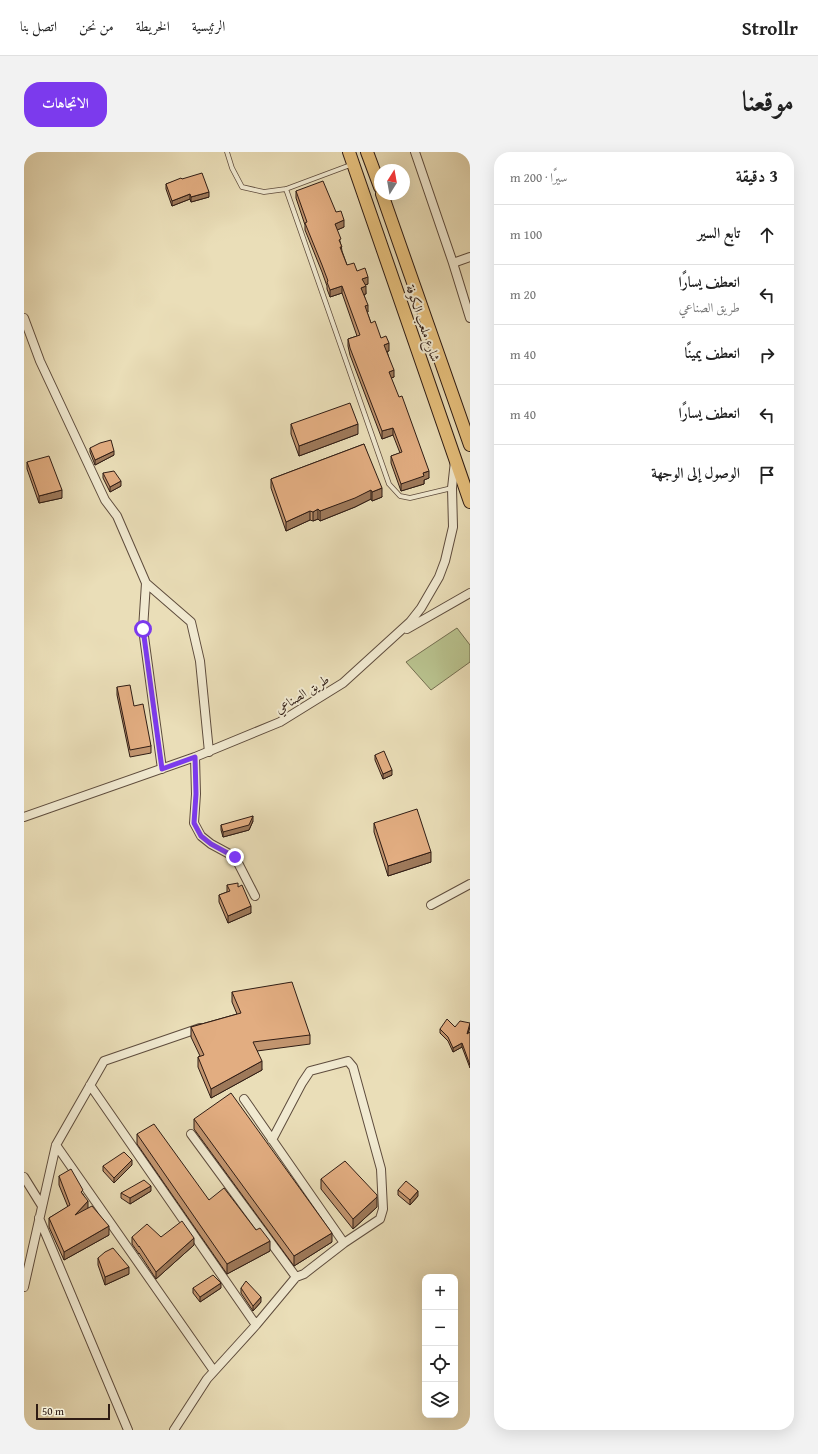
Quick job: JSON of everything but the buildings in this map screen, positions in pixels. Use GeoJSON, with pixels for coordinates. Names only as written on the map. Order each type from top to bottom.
{"type":"FeatureCollection","features":[{"type":"Feature","properties":{"kind":"main road","name":"شارع ملعب الكوفة"},"geometry":{"type":"LineString","coordinates":[[349,152],[470,502]]}},
{"type":"Feature","properties":{"kind":"main road","name":"شارع ملعب الكوفة"},"geometry":{"type":"LineString","coordinates":[[367,152],[374,170]]}},
{"type":"Feature","properties":{"kind":"main road"},"geometry":{"type":"LineString","coordinates":[[358,179],[365,181],[374,176]]}},
{"type":"Feature","properties":{"kind":"main road"},"geometry":{"type":"LineString","coordinates":[[367,204],[370,198],[374,196]]}},
{"type":"Feature","properties":{"kind":"main road","name":"شارع ملعب الكوفة"},"geometry":{"type":"LineString","coordinates":[[384,200],[470,445]]}},
{"type":"Feature","properties":{"kind":"street"},"geometry":{"type":"LineString","coordinates":[[415,152],[470,318]]}},
{"type":"Feature","properties":{"kind":"street"},"geometry":{"type":"LineString","coordinates":[[453,263],[470,257]]}},
{"type":"Feature","properties":{"kind":"street"},"geometry":{"type":"LineString","coordinates":[[24,318],[40,361],[105,500],[117,516],[146,583],[191,622],[200,661],[209,752]]}},
{"type":"Feature","properties":{"kind":"street","name":"طريق الصناعي"},"geometry":{"type":"LineString","coordinates":[[24,817],[209,752],[280,722],[343,683],[397,634],[421,608],[433,588],[445,561],[453,527],[452,488],[455,459]]}},
{"type":"Feature","properties":{"kind":"street"},"geometry":{"type":"LineString","coordinates":[[146,583],[143,629],[162,769]]}},
{"type":"Feature","properties":{"kind":"street"},"geometry":{"type":"LineString","coordinates":[[397,634],[470,593]]}},
{"type":"Feature","properties":{"kind":"street"},"geometry":{"type":"LineString","coordinates":[[195,757],[196,794],[194,823],[201,836],[211,844],[235,857],[255,896]]}},
{"type":"Feature","properties":{"kind":"street"},"geometry":{"type":"LineString","coordinates":[[431,905],[470,884]]}},
{"type":"Feature","properties":{"kind":"street"},"geometry":{"type":"LineString","coordinates":[[24,1287],[56,1144],[104,1061],[202,1027]]}},
{"type":"Feature","properties":{"kind":"street"},"geometry":{"type":"LineString","coordinates":[[174,1430],[207,1379],[296,1278],[304,1274],[344,1243],[380,1220],[383,1209],[381,1169],[353,1067],[348,1061],[310,1071],[302,1083],[272,1140]]}},
{"type":"Feature","properties":{"kind":"street"},"geometry":{"type":"LineString","coordinates":[[90,1085],[256,1325]]}},
{"type":"Feature","properties":{"kind":"street"},"geometry":{"type":"LineString","coordinates":[[244,1099],[344,1243]]}},
{"type":"Feature","properties":{"kind":"street"},"geometry":{"type":"LineString","coordinates":[[191,1134],[296,1278]]}},
{"type":"Feature","properties":{"kind":"street"},"geometry":{"type":"LineString","coordinates":[[56,1144],[214,1371]]}},
{"type":"Feature","properties":{"kind":"street"},"geometry":{"type":"LineString","coordinates":[[24,1177],[42,1206]]}},
{"type":"Feature","properties":{"kind":"street"},"geometry":{"type":"LineString","coordinates":[[39,1218],[128,1430]]}},
{"type":"Feature","properties":{"kind":"lane"},"geometry":{"type":"LineString","coordinates":[[227,152],[232,168],[242,187],[264,192],[286,189],[353,164]]}},
{"type":"Feature","properties":{"kind":"lane"},"geometry":{"type":"LineString","coordinates":[[286,189],[389,484],[400,496],[410,498],[452,488]]}},
{"type":"Feature","properties":{"kind":"green space"},"geometry":{"type":"Polygon","coordinates":[[[457,628],[470,645],[470,662],[431,690],[406,662],[457,628]]]}},
{"type":"Feature","properties":{"kind":"route"},"geometry":{"type":"LineString","coordinates":[[143,629],[162,769],[195,757],[196,794],[194,823],[201,836],[211,844],[235,857]]}}]}
